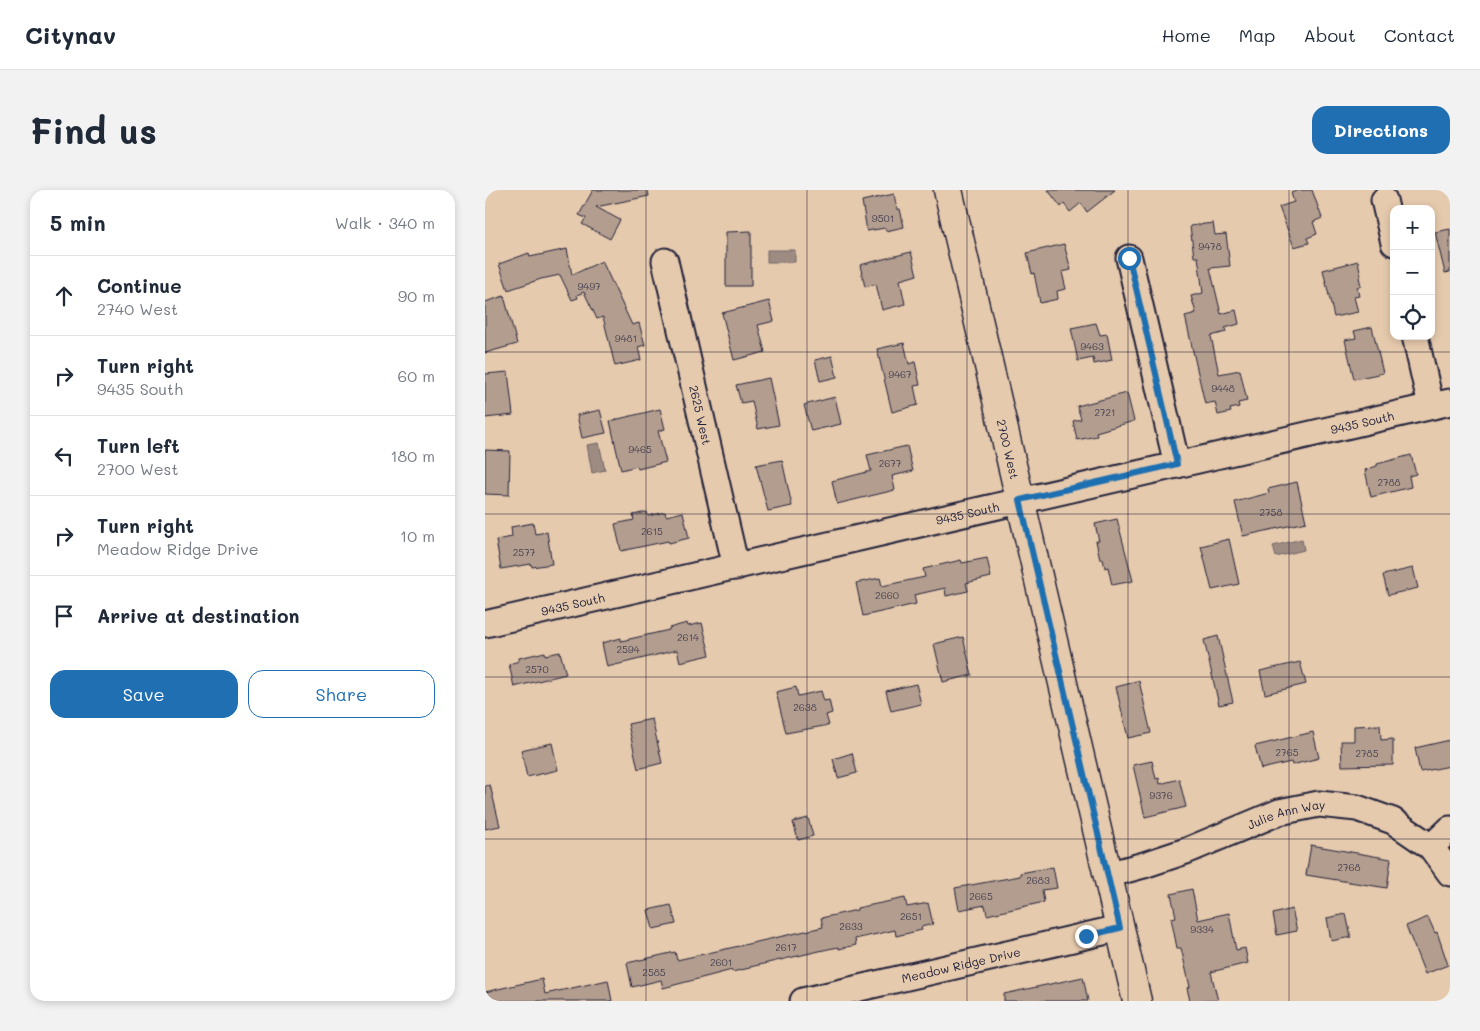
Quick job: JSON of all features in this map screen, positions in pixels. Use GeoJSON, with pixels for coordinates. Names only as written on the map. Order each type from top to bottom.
{"type":"FeatureCollection","features":[{"type":"Feature","properties":{"kind":"main road","name":"2700 West"},"geometry":{"type":"LineString","coordinates":[[948,190],[1137,1001]]}},
{"type":"Feature","properties":{"kind":"street"},"geometry":{"type":"LineString","coordinates":[[1384,200],[1390,226]]}},
{"type":"Feature","properties":{"kind":"street"},"geometry":{"type":"LineString","coordinates":[[1129,258],[1177,464]]}},
{"type":"Feature","properties":{"kind":"street","name":"2625 West"},"geometry":{"type":"LineString","coordinates":[[665,261],[736,567]]}},
{"type":"Feature","properties":{"kind":"street"},"geometry":{"type":"LineString","coordinates":[[1417,340],[1441,404]]}},
{"type":"Feature","properties":{"kind":"street","name":"9435 South"},"geometry":{"type":"LineString","coordinates":[[485,624],[1441,404]]}},
{"type":"Feature","properties":{"kind":"street","name":"Julie Ann Way"},"geometry":{"type":"LineString","coordinates":[[1107,875],[1139,867],[1186,851],[1279,812],[1319,804],[1357,808],[1393,821],[1431,847],[1450,873]]}},
{"type":"Feature","properties":{"kind":"street"},"geometry":{"type":"LineString","coordinates":[[1431,847],[1450,829]]}},
{"type":"Feature","properties":{"kind":"street","name":"Meadow Ridge Drive"},"geometry":{"type":"LineString","coordinates":[[803,1001],[1120,928]]}},
{"type":"Feature","properties":{"kind":"shaded area"},"geometry":{"type":"Polygon","coordinates":[[[767,250],[795,250],[795,262],[767,262],[767,250]]]}},
{"type":"Feature","properties":{"kind":"shaded area"},"geometry":{"type":"Polygon","coordinates":[[[599,443],[605,470],[592,473],[587,445],[599,443]]]}},
{"type":"Feature","properties":{"kind":"shaded area"},"geometry":{"type":"Polygon","coordinates":[[[1302,539],[1304,550],[1276,557],[1273,546],[1302,539]]]}},
{"type":"Feature","properties":{"kind":"building"},"geometry":{"type":"Polygon","coordinates":[[[593,190],[648,190],[649,196],[596,207],[620,220],[610,239],[582,224],[586,218],[579,215],[593,190]]]}},
{"type":"Feature","properties":{"kind":"building"},"geometry":{"type":"Polygon","coordinates":[[[1048,190],[1115,190],[1087,212],[1081,203],[1070,212],[1064,204],[1061,207],[1048,190]]]}},
{"type":"Feature","properties":{"kind":"building"},"geometry":{"type":"Polygon","coordinates":[[[1299,190],[1312,190],[1322,218],[1313,222],[1317,234],[1307,238],[1309,243],[1294,247],[1279,207],[1294,202],[1291,193],[1299,190]]]}},
{"type":"Feature","properties":{"kind":"building"},"geometry":{"type":"Polygon","coordinates":[[[894,194],[904,227],[886,231],[885,228],[867,231],[862,201],[894,194]]]}},
{"type":"Feature","properties":{"kind":"building"},"geometry":{"type":"Polygon","coordinates":[[[1213,223],[1215,235],[1226,234],[1230,266],[1210,268],[1221,314],[1236,310],[1239,324],[1225,328],[1226,332],[1211,336],[1219,374],[1240,370],[1247,401],[1238,403],[1239,407],[1230,409],[1231,412],[1218,415],[1215,402],[1205,404],[1185,316],[1196,313],[1191,296],[1203,293],[1198,257],[1194,257],[1190,226],[1213,223]]]}},
{"type":"Feature","properties":{"kind":"building"},"geometry":{"type":"Polygon","coordinates":[[[1450,229],[1450,272],[1445,273],[1435,232],[1450,229]]]}},
{"type":"Feature","properties":{"kind":"building"},"geometry":{"type":"Polygon","coordinates":[[[751,231],[751,286],[726,286],[726,232],[751,231]]]}},
{"type":"Feature","properties":{"kind":"building"},"geometry":{"type":"Polygon","coordinates":[[[1064,244],[1071,270],[1062,272],[1066,289],[1057,291],[1058,299],[1040,303],[1034,273],[1032,274],[1027,253],[1064,244]]]}},
{"type":"Feature","properties":{"kind":"building"},"geometry":{"type":"Polygon","coordinates":[[[567,249],[572,275],[602,261],[632,325],[639,323],[645,345],[638,347],[641,360],[615,366],[603,317],[597,319],[584,292],[577,295],[578,298],[572,300],[560,275],[508,290],[499,264],[529,253],[530,257],[567,249]]]}},
{"type":"Feature","properties":{"kind":"building"},"geometry":{"type":"Polygon","coordinates":[[[911,252],[917,275],[900,280],[905,304],[882,310],[876,284],[865,287],[860,265],[911,252]]]}},
{"type":"Feature","properties":{"kind":"building"},"geometry":{"type":"Polygon","coordinates":[[[1358,261],[1361,286],[1357,287],[1359,296],[1354,297],[1358,312],[1334,317],[1323,270],[1358,261]]]}},
{"type":"Feature","properties":{"kind":"building"},"geometry":{"type":"Polygon","coordinates":[[[504,296],[517,344],[485,353],[485,302],[504,296]]]}},
{"type":"Feature","properties":{"kind":"building"},"geometry":{"type":"Polygon","coordinates":[[[769,301],[774,321],[758,325],[765,352],[734,360],[722,313],[769,301]]]}},
{"type":"Feature","properties":{"kind":"building"},"geometry":{"type":"Polygon","coordinates":[[[1096,323],[1100,335],[1107,334],[1112,360],[1094,364],[1093,358],[1078,361],[1071,328],[1096,323]]]}},
{"type":"Feature","properties":{"kind":"building"},"geometry":{"type":"Polygon","coordinates":[[[1372,327],[1383,373],[1354,379],[1345,340],[1356,338],[1354,331],[1372,327]]]}},
{"type":"Feature","properties":{"kind":"building"},"geometry":{"type":"Polygon","coordinates":[[[904,343],[909,364],[915,362],[920,385],[914,386],[918,405],[892,412],[877,349],[904,343]]]}},
{"type":"Feature","properties":{"kind":"building"},"geometry":{"type":"Polygon","coordinates":[[[832,356],[837,377],[820,381],[815,360],[832,356]]]}},
{"type":"Feature","properties":{"kind":"building"},"geometry":{"type":"Polygon","coordinates":[[[508,372],[513,415],[485,418],[485,374],[508,372]]]}},
{"type":"Feature","properties":{"kind":"building"},"geometry":{"type":"Polygon","coordinates":[[[769,378],[779,425],[758,429],[752,401],[741,403],[736,385],[769,378]]]}},
{"type":"Feature","properties":{"kind":"building"},"geometry":{"type":"Polygon","coordinates":[[[1127,393],[1134,421],[1096,432],[1097,436],[1077,440],[1073,421],[1081,419],[1077,406],[1127,393]]]}},
{"type":"Feature","properties":{"kind":"building"},"geometry":{"type":"Polygon","coordinates":[[[835,397],[841,424],[811,431],[804,405],[835,397]]]}},
{"type":"Feature","properties":{"kind":"building"},"geometry":{"type":"Polygon","coordinates":[[[660,409],[665,429],[658,431],[666,462],[638,469],[637,466],[621,470],[610,421],[660,409]]]}},
{"type":"Feature","properties":{"kind":"building"},"geometry":{"type":"Polygon","coordinates":[[[600,410],[606,433],[582,438],[577,415],[600,410]]]}},
{"type":"Feature","properties":{"kind":"building"},"geometry":{"type":"Polygon","coordinates":[[[907,446],[913,471],[892,476],[895,490],[837,504],[832,481],[871,471],[867,455],[907,446]]]}},
{"type":"Feature","properties":{"kind":"building"},"geometry":{"type":"Polygon","coordinates":[[[485,450],[510,451],[509,495],[485,494],[485,450]]]}},
{"type":"Feature","properties":{"kind":"building"},"geometry":{"type":"Polygon","coordinates":[[[1411,455],[1416,474],[1409,476],[1411,487],[1371,497],[1365,470],[1377,466],[1377,464],[1411,455]]]}},
{"type":"Feature","properties":{"kind":"building"},"geometry":{"type":"Polygon","coordinates":[[[782,460],[792,506],[768,511],[756,465],[782,460]]]}},
{"type":"Feature","properties":{"kind":"building"},"geometry":{"type":"Polygon","coordinates":[[[1297,482],[1306,522],[1243,536],[1235,502],[1269,493],[1268,489],[1297,482]]]}},
{"type":"Feature","properties":{"kind":"building"},"geometry":{"type":"Polygon","coordinates":[[[647,512],[648,516],[665,512],[666,516],[683,512],[689,538],[621,551],[615,524],[634,520],[633,515],[647,512]]]}},
{"type":"Feature","properties":{"kind":"building"},"geometry":{"type":"Polygon","coordinates":[[[1117,519],[1133,581],[1112,585],[1108,567],[1105,568],[1103,559],[1100,559],[1096,541],[1099,541],[1095,524],[1117,519]]]}},
{"type":"Feature","properties":{"kind":"building"},"geometry":{"type":"Polygon","coordinates":[[[533,523],[535,534],[547,532],[552,564],[532,567],[531,564],[501,569],[496,540],[512,537],[511,527],[533,523]]]}},
{"type":"Feature","properties":{"kind":"building"},"geometry":{"type":"Polygon","coordinates":[[[1229,539],[1239,584],[1212,590],[1201,546],[1229,539]]]}},
{"type":"Feature","properties":{"kind":"building"},"geometry":{"type":"Polygon","coordinates":[[[987,558],[991,577],[966,583],[968,591],[946,596],[945,588],[914,595],[916,604],[863,616],[856,583],[880,578],[882,586],[925,577],[923,569],[961,560],[962,563],[987,558]]]}},
{"type":"Feature","properties":{"kind":"building"},"geometry":{"type":"Polygon","coordinates":[[[1413,568],[1418,588],[1388,595],[1383,575],[1413,568]]]}},
{"type":"Feature","properties":{"kind":"building"},"geometry":{"type":"Polygon","coordinates":[[[687,623],[688,626],[702,623],[710,655],[680,662],[677,650],[607,667],[602,643],[621,638],[621,641],[669,630],[669,628],[687,623]]]}},
{"type":"Feature","properties":{"kind":"building"},"geometry":{"type":"Polygon","coordinates":[[[1218,636],[1233,702],[1219,705],[1204,640],[1218,636]]]}},
{"type":"Feature","properties":{"kind":"building"},"geometry":{"type":"Polygon","coordinates":[[[963,637],[972,675],[943,682],[934,644],[963,637]]]}},
{"type":"Feature","properties":{"kind":"building"},"geometry":{"type":"Polygon","coordinates":[[[545,652],[545,655],[560,652],[566,674],[514,687],[509,664],[519,661],[519,658],[545,652]]]}},
{"type":"Feature","properties":{"kind":"building"},"geometry":{"type":"Polygon","coordinates":[[[1300,662],[1306,684],[1265,694],[1260,671],[1300,662]]]}},
{"type":"Feature","properties":{"kind":"building"},"geometry":{"type":"Polygon","coordinates":[[[1139,681],[1151,733],[1128,738],[1116,687],[1139,681]]]}},
{"type":"Feature","properties":{"kind":"building"},"geometry":{"type":"Polygon","coordinates":[[[916,684],[921,704],[891,711],[886,691],[916,684]]]}},
{"type":"Feature","properties":{"kind":"building"},"geometry":{"type":"Polygon","coordinates":[[[796,687],[798,696],[821,691],[824,701],[829,700],[832,713],[826,715],[829,725],[786,733],[776,692],[796,687]]]}},
{"type":"Feature","properties":{"kind":"building"},"geometry":{"type":"Polygon","coordinates":[[[652,719],[662,763],[638,769],[628,724],[652,719]]]}},
{"type":"Feature","properties":{"kind":"building"},"geometry":{"type":"Polygon","coordinates":[[[1380,725],[1381,740],[1393,739],[1393,765],[1342,766],[1341,741],[1354,741],[1354,726],[1380,725]]]}},
{"type":"Feature","properties":{"kind":"building"},"geometry":{"type":"Polygon","coordinates":[[[1313,732],[1319,758],[1292,765],[1291,762],[1261,769],[1255,746],[1313,732]]]}},
{"type":"Feature","properties":{"kind":"building"},"geometry":{"type":"Polygon","coordinates":[[[1450,740],[1450,766],[1420,772],[1415,748],[1450,740]]]}},
{"type":"Feature","properties":{"kind":"building"},"geometry":{"type":"Polygon","coordinates":[[[552,743],[558,770],[527,777],[521,750],[552,743]]]}},
{"type":"Feature","properties":{"kind":"building"},"geometry":{"type":"Polygon","coordinates":[[[852,753],[857,773],[838,778],[833,759],[852,753]]]}},
{"type":"Feature","properties":{"kind":"building"},"geometry":{"type":"Polygon","coordinates":[[[1152,761],[1156,779],[1159,778],[1160,784],[1179,779],[1186,807],[1145,817],[1133,765],[1152,761]]]}},
{"type":"Feature","properties":{"kind":"building"},"geometry":{"type":"Polygon","coordinates":[[[490,785],[500,826],[485,829],[485,786],[490,785]]]}},
{"type":"Feature","properties":{"kind":"building"},"geometry":{"type":"Polygon","coordinates":[[[808,818],[813,836],[798,840],[793,822],[808,818]]]}},
{"type":"Feature","properties":{"kind":"building"},"geometry":{"type":"Polygon","coordinates":[[[1311,845],[1391,859],[1387,888],[1306,875],[1311,845]]]}},
{"type":"Feature","properties":{"kind":"building"},"geometry":{"type":"Polygon","coordinates":[[[1053,867],[1057,888],[1042,890],[1044,902],[987,915],[985,905],[959,910],[955,888],[1020,876],[1020,873],[1053,867]]]}},
{"type":"Feature","properties":{"kind":"building"},"geometry":{"type":"Polygon","coordinates":[[[1192,889],[1198,920],[1229,913],[1236,950],[1245,948],[1248,963],[1211,972],[1218,1001],[1190,1001],[1187,988],[1190,987],[1181,948],[1177,948],[1171,918],[1176,917],[1171,894],[1192,889]]]}},
{"type":"Feature","properties":{"kind":"building"},"geometry":{"type":"Polygon","coordinates":[[[905,898],[907,907],[928,903],[933,924],[921,927],[922,930],[896,936],[895,930],[855,939],[856,945],[839,949],[839,947],[828,949],[732,972],[732,970],[663,988],[661,980],[632,987],[627,963],[675,952],[677,960],[823,927],[821,918],[905,898]]]}},
{"type":"Feature","properties":{"kind":"building"},"geometry":{"type":"Polygon","coordinates":[[[671,905],[676,924],[653,929],[648,910],[671,905]]]}},
{"type":"Feature","properties":{"kind":"building"},"geometry":{"type":"Polygon","coordinates":[[[1292,909],[1297,931],[1277,935],[1273,914],[1292,909]]]}},
{"type":"Feature","properties":{"kind":"building"},"geometry":{"type":"Polygon","coordinates":[[[1346,914],[1351,937],[1331,941],[1327,918],[1346,914]]]}},
{"type":"Feature","properties":{"kind":"building"},"geometry":{"type":"Polygon","coordinates":[[[1428,917],[1435,933],[1437,932],[1448,965],[1425,974],[1406,926],[1428,917]]]}},
{"type":"Feature","properties":{"kind":"building"},"geometry":{"type":"Polygon","coordinates":[[[1083,977],[1088,1001],[1004,1001],[1004,994],[1083,977]]]}},
{"type":"Feature","properties":{"kind":"building"},"geometry":{"type":"Polygon","coordinates":[[[542,979],[545,994],[608,980],[612,1001],[485,1001],[485,992],[542,979]]]}},
{"type":"Feature","properties":{"kind":"route"},"geometry":{"type":"LineString","coordinates":[[1086,936],[1120,928],[1020,500],[1177,464],[1129,258]]}}]}
